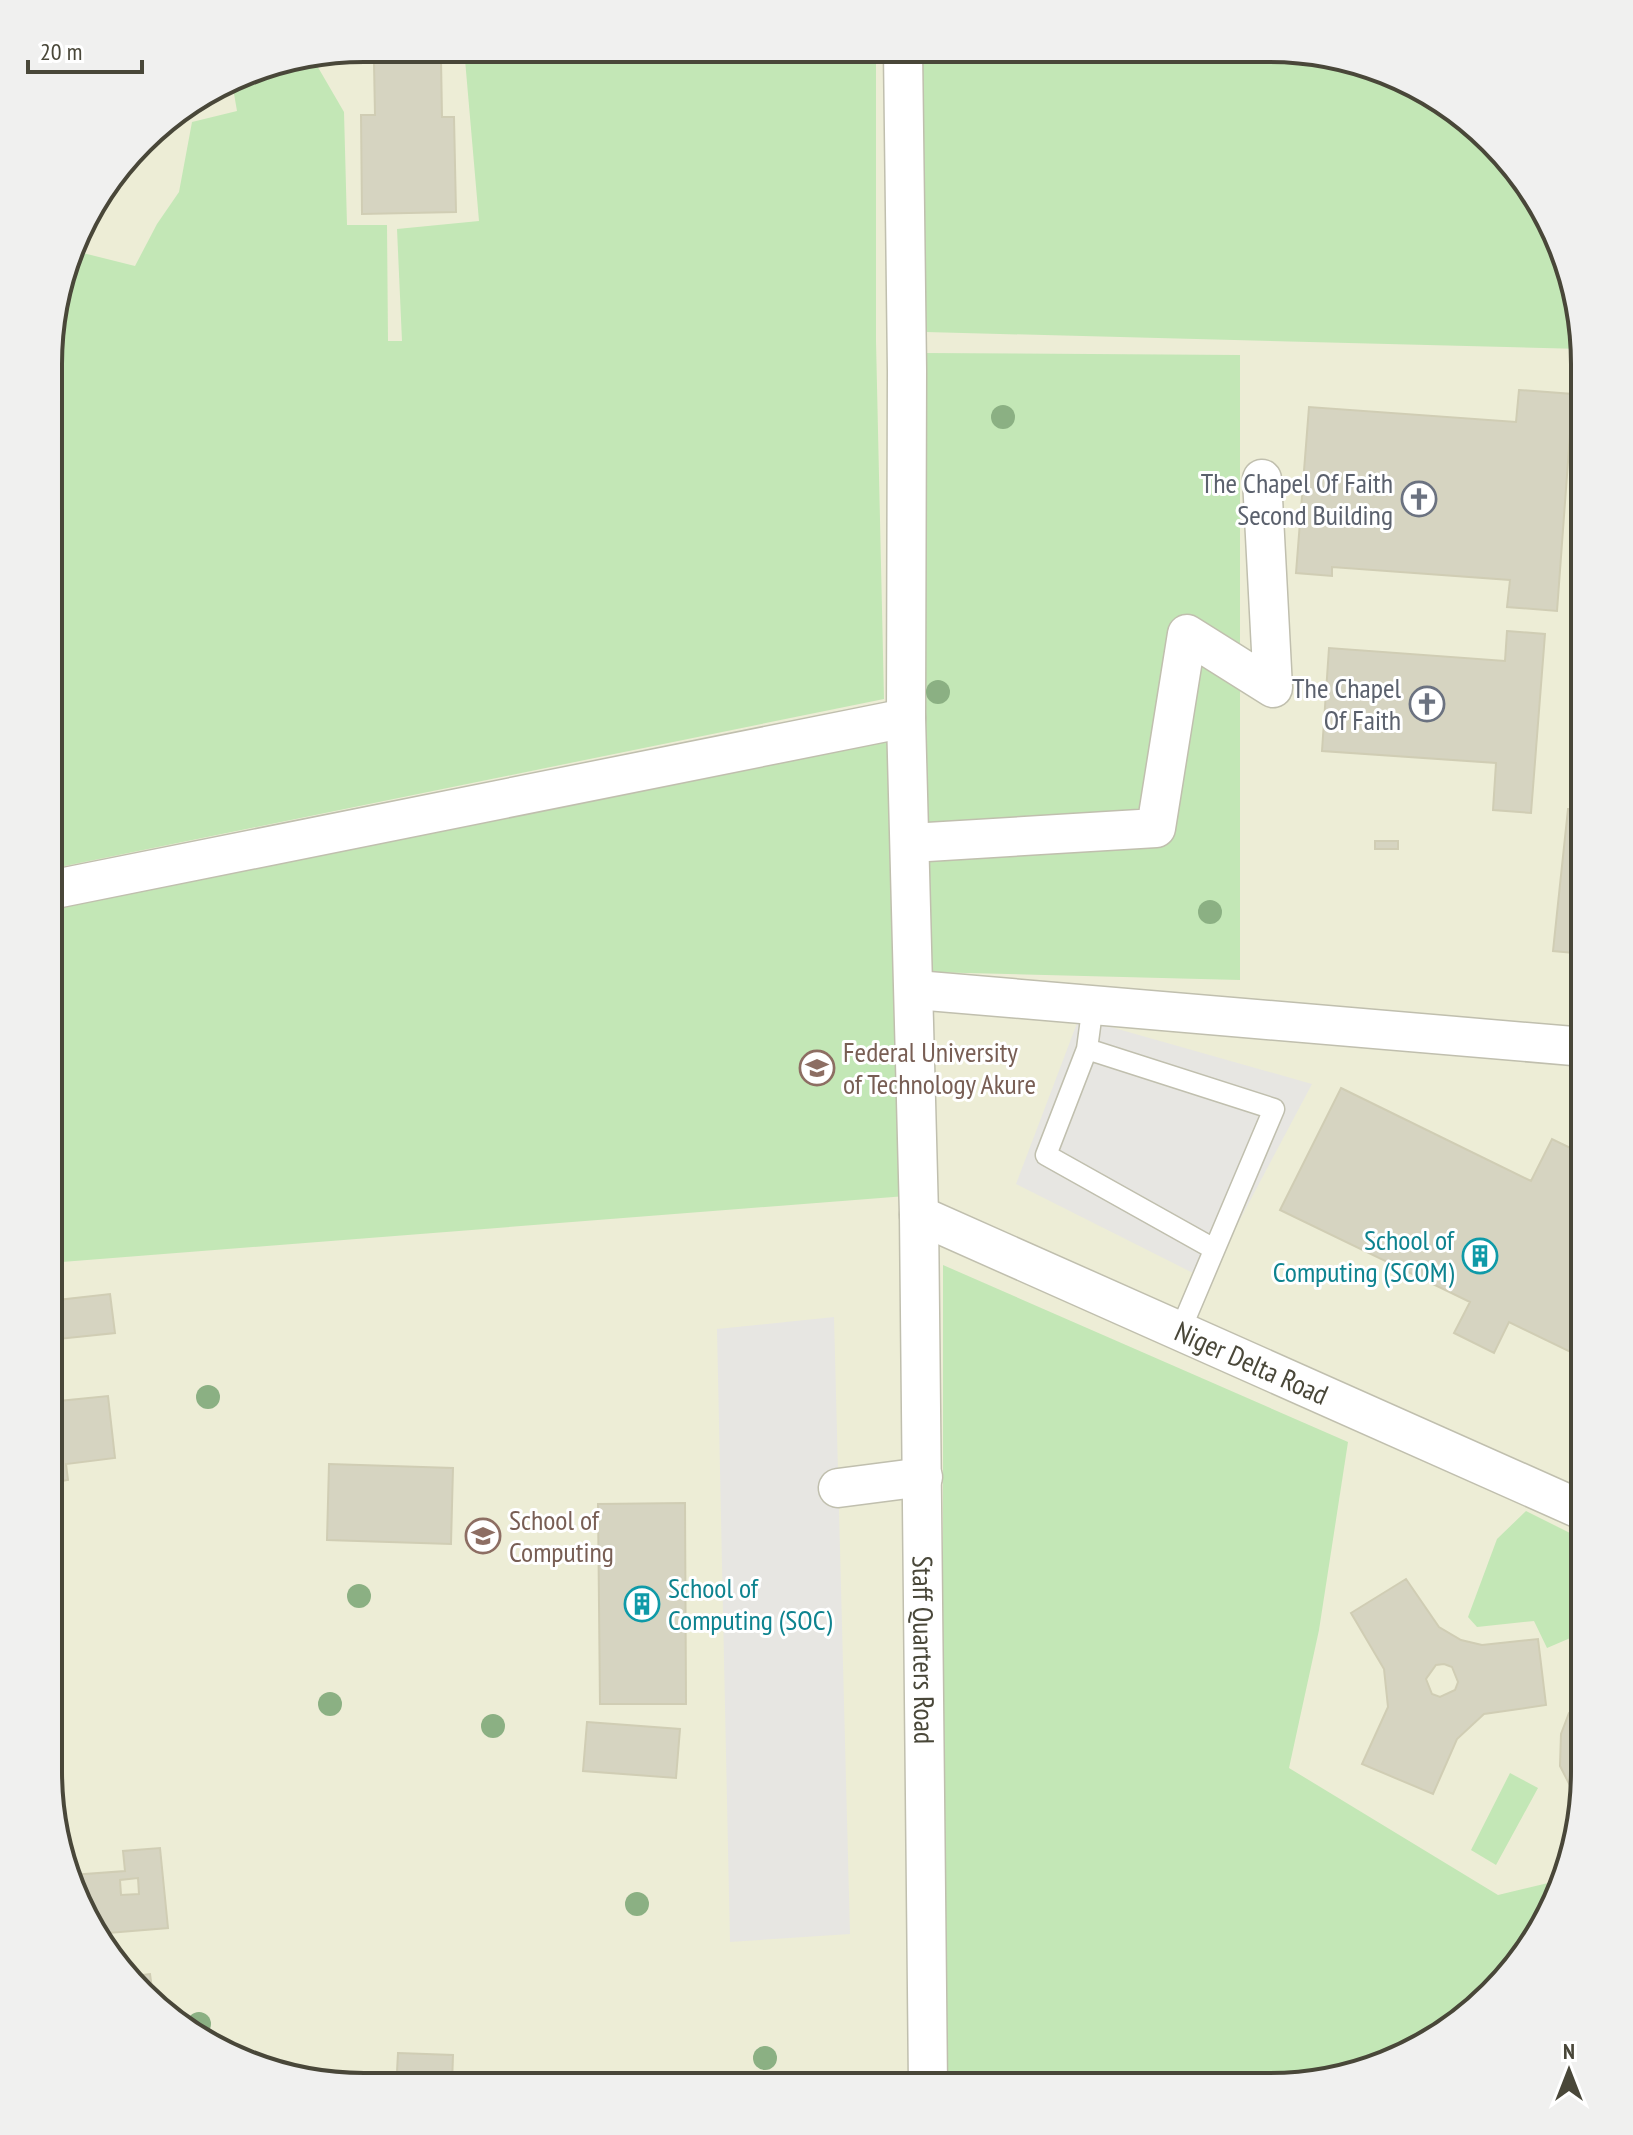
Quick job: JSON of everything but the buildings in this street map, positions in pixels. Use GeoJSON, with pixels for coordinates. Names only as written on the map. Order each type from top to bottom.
{"type":"FeatureCollection","features":[{"type":"Feature","properties":{"kind":"street","name":"Staff Quarters Road"},"geometry":{"type":"LineString","coordinates":[[903,62],[907,371],[906,718],[916,990],[928,2073]]}},
{"type":"Feature","properties":{"kind":"street"},"geometry":{"type":"LineString","coordinates":[[911,843],[1156,828],[1187,634],[1273,688],[1262,479]]}},
{"type":"Feature","properties":{"kind":"street"},"geometry":{"type":"LineString","coordinates":[[62,888],[906,718]]}},
{"type":"Feature","properties":{"kind":"street"},"geometry":{"type":"LineString","coordinates":[[916,990],[1571,1046]]}},
{"type":"Feature","properties":{"kind":"street","name":"Niger Delta Road"},"geometry":{"type":"LineString","coordinates":[[919,1215],[1571,1505]]}},
{"type":"Feature","properties":{"kind":"street"},"geometry":{"type":"LineString","coordinates":[[838,1488],[923,1477]]}},
{"type":"Feature","properties":{"kind":"lane"},"geometry":{"type":"LineString","coordinates":[[1093,1004],[1087,1049],[1046,1155],[1214,1249]]}},
{"type":"Feature","properties":{"kind":"lane"},"geometry":{"type":"LineString","coordinates":[[1087,1049],[1274,1109],[1180,1331]]}},
{"type":"Feature","properties":{"kind":"shaded area","name":"Federal University of Technology Akure"},"geometry":{"type":"Polygon","coordinates":[[[1269,62],[1309,65],[1347,72],[1385,85],[1437,113],[1483,150],[1509,180],[1531,213],[1548,248],[1561,286],[1571,364],[1570,1791],[1561,1849],[1548,1887],[1531,1922],[1509,1955],[1483,1985],[1453,2011],[1420,2033],[1385,2050],[1347,2063],[1269,2073],[344,2072],[286,2063],[248,2050],[213,2033],[180,2011],[150,1985],[124,1955],[102,1922],[85,1887],[72,1849],[62,1771],[62,364],[65,324],[72,286],[93,230],[124,180],[150,150],[180,124],[230,93],[286,72],[344,63],[1269,62]]]}},
{"type":"Feature","properties":{"kind":"shaded area"},"geometry":{"type":"Polygon","coordinates":[[[1079,1018],[1312,1084],[1211,1274],[1201,1277],[1016,1184],[1079,1018]]]}},
{"type":"Feature","properties":{"kind":"shaded area"},"geometry":{"type":"Polygon","coordinates":[[[834,1317],[850,1934],[730,1942],[717,1329],[834,1317]]]}},
{"type":"Feature","properties":{"kind":"green space"},"geometry":{"type":"Polygon","coordinates":[[[465,62],[876,62],[876,341],[884,699],[62,867],[62,364],[68,305],[83,253],[135,266],[157,224],[179,192],[192,122],[237,111],[234,91],[286,72],[317,66],[344,112],[347,225],[387,225],[388,341],[402,341],[397,229],[479,221],[465,62]]]}},
{"type":"Feature","properties":{"kind":"green space"},"geometry":{"type":"Polygon","coordinates":[[[919,62],[1269,62],[1328,68],[1385,85],[1437,113],[1483,150],[1520,196],[1548,248],[1561,286],[1570,349],[926,332],[919,62]]]}},
{"type":"Feature","properties":{"kind":"green space"},"geometry":{"type":"Polygon","coordinates":[[[921,353],[1240,355],[1240,980],[926,972],[921,353]]]}},
{"type":"Feature","properties":{"kind":"green space"},"geometry":{"type":"Polygon","coordinates":[[[899,719],[919,1195],[62,1262],[62,906],[391,820],[899,719]]]}},
{"type":"Feature","properties":{"kind":"green space"},"geometry":{"type":"Polygon","coordinates":[[[943,1265],[1348,1442],[1319,1630],[1289,1768],[1498,1895],[1550,1883],[1520,1939],[1483,1985],[1453,2011],[1420,2033],[1385,2050],[1347,2063],[1269,2073],[943,2073],[943,1265]]]}},
{"type":"Feature","properties":{"kind":"green space"},"geometry":{"type":"Polygon","coordinates":[[[1526,1511],[1571,1534],[1571,1638],[1547,1648],[1534,1621],[1477,1627],[1468,1617],[1497,1539],[1526,1511]]]}},
{"type":"Feature","properties":{"kind":"green space"},"geometry":{"type":"Polygon","coordinates":[[[1510,1773],[1538,1788],[1496,1865],[1471,1850],[1510,1773]]]}},
{"type":"Feature","properties":{"kind":"place","name":"The Chapel Of Faith Second Building"},"geometry":{"type":"Point","coordinates":[1419,499]}},
{"type":"Feature","properties":{"kind":"place","name":"The Chapel Of Faith"},"geometry":{"type":"Point","coordinates":[1427,704]}},
{"type":"Feature","properties":{"kind":"place","name":"Federal University of Technology Akure"},"geometry":{"type":"Point","coordinates":[817,1068]}},
{"type":"Feature","properties":{"kind":"place","name":"School of Computing (SCOM)"},"geometry":{"type":"Point","coordinates":[1480,1256]}},
{"type":"Feature","properties":{"kind":"place","name":"School of Computing"},"geometry":{"type":"Point","coordinates":[483,1536]}},
{"type":"Feature","properties":{"kind":"place","name":"School of Computing (SOC)"},"geometry":{"type":"Point","coordinates":[642,1604]}}]}
